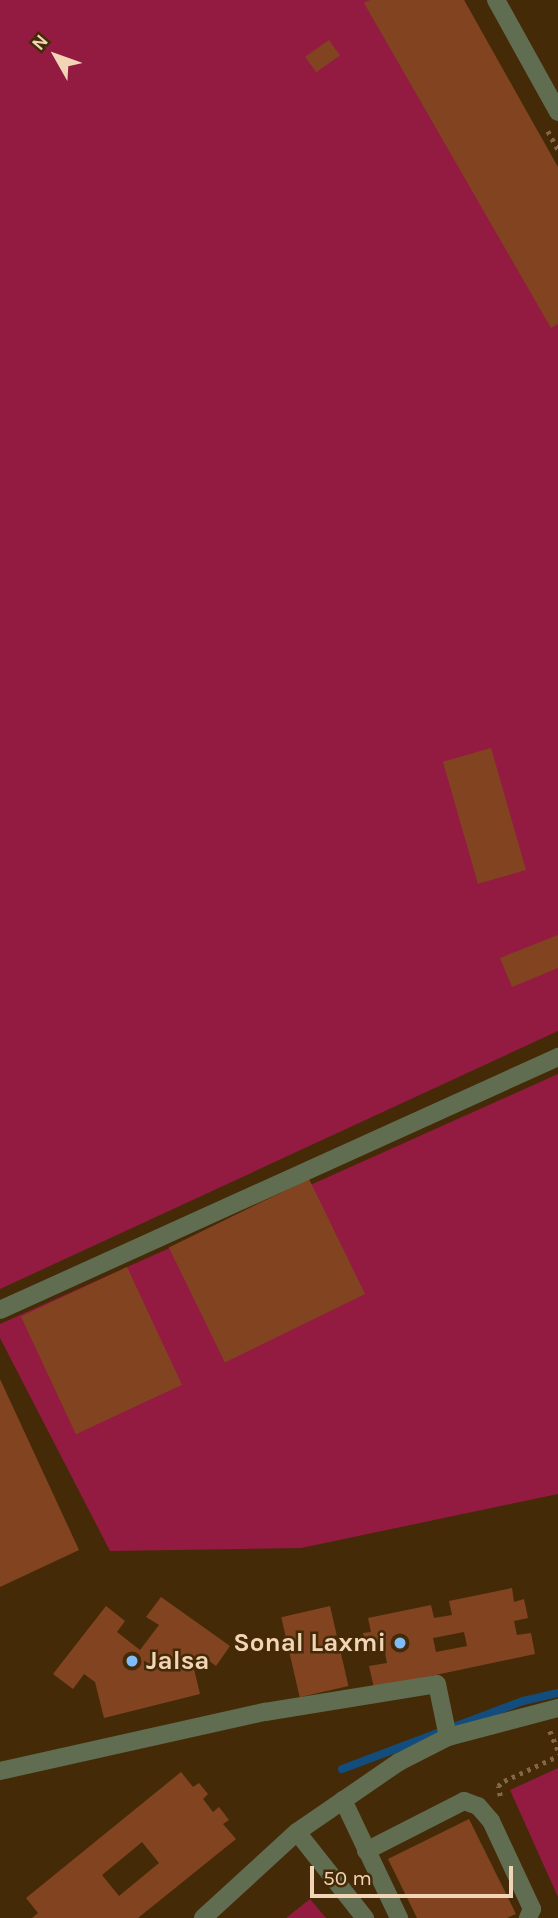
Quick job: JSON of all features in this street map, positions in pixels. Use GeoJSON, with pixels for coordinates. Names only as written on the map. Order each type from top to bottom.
{"type":"FeatureCollection","features":[{"type":"Feature","properties":{"kind":"street"},"geometry":{"type":"LineString","coordinates":[[496,0],[558,112]]}},
{"type":"Feature","properties":{"kind":"street"},"geometry":{"type":"LineString","coordinates":[[0,1310],[558,1057]]}},
{"type":"Feature","properties":{"kind":"street"},"geometry":{"type":"LineString","coordinates":[[0,1772],[261,1713],[436,1684],[447,1730]]}},
{"type":"Feature","properties":{"kind":"street"},"geometry":{"type":"LineString","coordinates":[[203,1918],[297,1832],[447,1730],[558,1708]]}},
{"type":"Feature","properties":{"kind":"street"},"geometry":{"type":"LineString","coordinates":[[343,1800],[399,1918]]}},
{"type":"Feature","properties":{"kind":"street"},"geometry":{"type":"LineString","coordinates":[[366,1851],[464,1801],[478,1805],[491,1821],[531,1909],[528,1918]]}},
{"type":"Feature","properties":{"kind":"street"},"geometry":{"type":"LineString","coordinates":[[297,1832],[365,1918]]}},
{"type":"Feature","properties":{"kind":"path"},"geometry":{"type":"LineString","coordinates":[[505,1806],[498,1786],[558,1756]]}},
{"type":"Feature","properties":{"kind":"shaded area"},"geometry":{"type":"Polygon","coordinates":[[[0,0],[464,0],[558,171],[558,1031],[0,1289],[0,0]]]}},
{"type":"Feature","properties":{"kind":"shaded area"},"geometry":{"type":"Polygon","coordinates":[[[558,1074],[558,1494],[301,1548],[110,1551],[0,1338],[0,1324],[558,1074]]]}},
{"type":"Feature","properties":{"kind":"shaded area"},"geometry":{"type":"Polygon","coordinates":[[[558,1768],[558,1897],[510,1790],[558,1768]]]}},
{"type":"Feature","properties":{"kind":"shaded area"},"geometry":{"type":"Polygon","coordinates":[[[310,1899],[326,1918],[286,1918],[310,1899]]]}},
{"type":"Feature","properties":{"kind":"building"},"geometry":{"type":"Polygon","coordinates":[[[370,0],[464,0],[558,167],[558,324],[551,328],[364,3],[370,0]]]}},
{"type":"Feature","properties":{"kind":"building"},"geometry":{"type":"Polygon","coordinates":[[[329,40],[340,56],[316,72],[305,57],[329,40]]]}},
{"type":"Feature","properties":{"kind":"building"},"geometry":{"type":"Polygon","coordinates":[[[491,748],[526,870],[478,884],[443,762],[491,748]]]}},
{"type":"Feature","properties":{"kind":"building"},"geometry":{"type":"Polygon","coordinates":[[[558,935],[558,968],[512,987],[500,958],[558,935]]]}},
{"type":"Feature","properties":{"kind":"building"},"geometry":{"type":"Polygon","coordinates":[[[309,1179],[365,1294],[225,1362],[169,1247],[309,1179]]]}},
{"type":"Feature","properties":{"kind":"building"},"geometry":{"type":"Polygon","coordinates":[[[127,1267],[182,1385],[76,1434],[21,1316],[127,1267]]]}},
{"type":"Feature","properties":{"kind":"building"},"geometry":{"type":"Polygon","coordinates":[[[0,1379],[79,1550],[0,1587],[0,1379]]]}},
{"type":"Feature","properties":{"kind":"building"},"geometry":{"type":"Polygon","coordinates":[[[512,1588],[514,1602],[524,1599],[528,1618],[514,1621],[517,1635],[531,1633],[535,1654],[374,1688],[369,1666],[387,1663],[384,1648],[367,1652],[363,1633],[371,1632],[368,1618],[431,1605],[434,1618],[452,1615],[449,1601],[512,1588]],[[464,1632],[433,1638],[436,1652],[467,1646],[464,1632]]]}},
{"type":"Feature","properties":{"kind":"building","name":"Jalsa"},"geometry":{"type":"Polygon","coordinates":[[[161,1597],[230,1646],[216,1666],[204,1657],[194,1669],[200,1694],[104,1718],[95,1682],[84,1674],[73,1689],[53,1674],[106,1606],[125,1621],[117,1632],[140,1650],[159,1625],[146,1617],[161,1597]]]}},
{"type":"Feature","properties":{"kind":"building"},"geometry":{"type":"Polygon","coordinates":[[[330,1606],[348,1686],[300,1697],[281,1617],[330,1606]]]}},
{"type":"Feature","properties":{"kind":"building"},"geometry":{"type":"Polygon","coordinates":[[[181,1772],[193,1787],[199,1783],[208,1794],[203,1799],[213,1812],[219,1807],[229,1820],[223,1824],[236,1839],[138,1918],[32,1918],[38,1913],[26,1898],[181,1772]],[[142,1842],[102,1875],[119,1896],[159,1863],[142,1842]]]}},
{"type":"Feature","properties":{"kind":"building"},"geometry":{"type":"Polygon","coordinates":[[[469,1819],[516,1914],[507,1918],[417,1918],[388,1859],[469,1819]]]}},
{"type":"Feature","properties":{"kind":"waterway"},"geometry":{"type":"LineString","coordinates":[[342,1769],[523,1701],[558,1693]]}},
{"type":"Feature","properties":{"kind":"place","name":"Sonal Laxmi"},"geometry":{"type":"Point","coordinates":[400,1643]}},
{"type":"Feature","properties":{"kind":"place","name":"Jalsa"},"geometry":{"type":"Point","coordinates":[132,1661]}}]}
